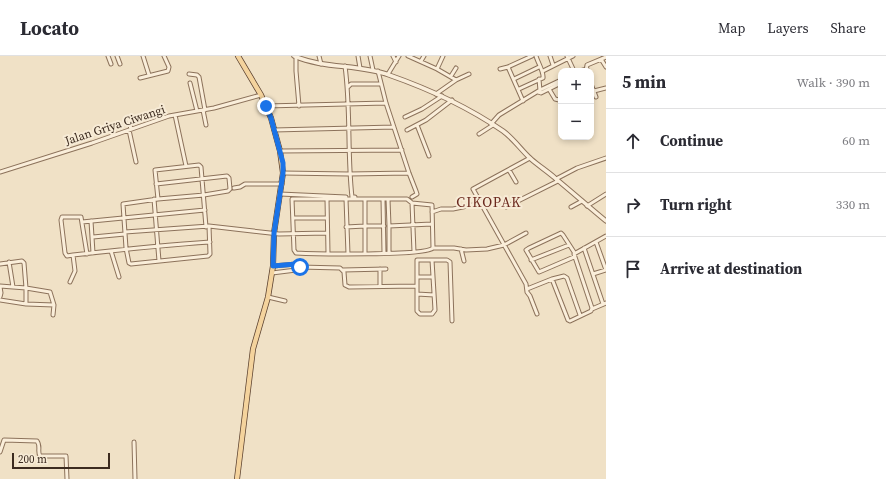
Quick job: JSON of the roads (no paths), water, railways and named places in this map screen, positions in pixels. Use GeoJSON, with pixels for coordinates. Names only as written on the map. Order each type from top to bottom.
{"type":"FeatureCollection","features":[{"type":"Feature","properties":{"kind":"main road"},"geometry":{"type":"LineString","coordinates":[[238,56],[266,106],[280,151],[283,173],[274,233],[273,266],[268,297],[253,350],[238,479]]}},
{"type":"Feature","properties":{"kind":"street"},"geometry":{"type":"LineString","coordinates":[[108,56],[111,64]]}},
{"type":"Feature","properties":{"kind":"street"},"geometry":{"type":"LineString","coordinates":[[117,56],[120,64]]}},
{"type":"Feature","properties":{"kind":"street"},"geometry":{"type":"LineString","coordinates":[[144,56],[149,76]]}},
{"type":"Feature","properties":{"kind":"street"},"geometry":{"type":"LineString","coordinates":[[140,78],[168,71],[169,67],[164,56]]}},
{"type":"Feature","properties":{"kind":"street"},"geometry":{"type":"LineString","coordinates":[[319,56],[321,64]]}},
{"type":"Feature","properties":{"kind":"street"},"geometry":{"type":"LineString","coordinates":[[358,56],[360,68]]}},
{"type":"Feature","properties":{"kind":"street"},"geometry":{"type":"LineString","coordinates":[[370,56],[373,70]]}},
{"type":"Feature","properties":{"kind":"street"},"geometry":{"type":"LineString","coordinates":[[387,74],[394,59],[399,56]]}},
{"type":"Feature","properties":{"kind":"street"},"geometry":{"type":"LineString","coordinates":[[408,56],[421,61],[456,80]]}},
{"type":"Feature","properties":{"kind":"street"},"geometry":{"type":"LineString","coordinates":[[421,61],[424,56]]}},
{"type":"Feature","properties":{"kind":"street"},"geometry":{"type":"LineString","coordinates":[[437,69],[443,56]]}},
{"type":"Feature","properties":{"kind":"street"},"geometry":{"type":"LineString","coordinates":[[500,69],[508,67],[521,58],[532,56]]}},
{"type":"Feature","properties":{"kind":"street"},"geometry":{"type":"LineString","coordinates":[[519,89],[543,78],[543,71],[539,67],[536,56]]}},
{"type":"Feature","properties":{"kind":"street"},"geometry":{"type":"LineString","coordinates":[[550,56],[554,65]]}},
{"type":"Feature","properties":{"kind":"street"},"geometry":{"type":"LineString","coordinates":[[543,71],[568,57],[573,56]]}},
{"type":"Feature","properties":{"kind":"street"},"geometry":{"type":"LineString","coordinates":[[299,106],[295,57],[321,64],[360,68],[387,74],[452,100],[492,124],[511,137],[530,158],[606,221]]}},
{"type":"Feature","properties":{"kind":"street"},"geometry":{"type":"LineString","coordinates":[[568,57],[573,68]]}},
{"type":"Feature","properties":{"kind":"street"},"geometry":{"type":"LineString","coordinates":[[586,68],[587,65],[599,58],[606,57]]}},
{"type":"Feature","properties":{"kind":"street"},"geometry":{"type":"LineString","coordinates":[[599,58],[606,67]]}},
{"type":"Feature","properties":{"kind":"street"},"geometry":{"type":"LineString","coordinates":[[345,66],[348,87],[349,174],[352,197]]}},
{"type":"Feature","properties":{"kind":"street"},"geometry":{"type":"LineString","coordinates":[[508,67],[523,101]]}},
{"type":"Feature","properties":{"kind":"street"},"geometry":{"type":"LineString","coordinates":[[514,79],[539,67]]}},
{"type":"Feature","properties":{"kind":"street"},"geometry":{"type":"LineString","coordinates":[[451,76],[456,68]]}},
{"type":"Feature","properties":{"kind":"street"},"geometry":{"type":"LineString","coordinates":[[378,71],[386,103],[417,194],[412,197]]}},
{"type":"Feature","properties":{"kind":"street"},"geometry":{"type":"LineString","coordinates":[[189,74],[197,75],[199,77],[206,125]]}},
{"type":"Feature","properties":{"kind":"street"},"geometry":{"type":"LineString","coordinates":[[436,94],[456,80],[469,74]]}},
{"type":"Feature","properties":{"kind":"street"},"geometry":{"type":"LineString","coordinates":[[539,79],[539,92]]}},
{"type":"Feature","properties":{"kind":"street"},"geometry":{"type":"LineString","coordinates":[[190,83],[197,111]]}},
{"type":"Feature","properties":{"kind":"street"},"geometry":{"type":"LineString","coordinates":[[479,134],[492,124],[496,117],[539,92],[558,83]]}},
{"type":"Feature","properties":{"kind":"street"},"geometry":{"type":"LineString","coordinates":[[348,87],[351,84],[381,84]]}},
{"type":"Feature","properties":{"kind":"street"},"geometry":{"type":"LineString","coordinates":[[539,92],[549,89],[558,84]]}},
{"type":"Feature","properties":{"kind":"street"},"geometry":{"type":"LineString","coordinates":[[596,97],[594,91],[606,88]]}},
{"type":"Feature","properties":{"kind":"street"},"geometry":{"type":"LineString","coordinates":[[549,89],[555,99],[558,100]]}},
{"type":"Feature","properties":{"kind":"street","name":"Jalan Griya Ciwangi"},"geometry":{"type":"LineString","coordinates":[[0,172],[92,143],[151,122],[261,95]]}},
{"type":"Feature","properties":{"kind":"street"},"geometry":{"type":"LineString","coordinates":[[405,117],[422,109],[442,96]]}},
{"type":"Feature","properties":{"kind":"street"},"geometry":{"type":"LineString","coordinates":[[407,130],[417,125],[452,100]]}},
{"type":"Feature","properties":{"kind":"street"},"geometry":{"type":"LineString","coordinates":[[266,106],[386,103]]}},
{"type":"Feature","properties":{"kind":"street"},"geometry":{"type":"LineString","coordinates":[[175,115],[186,166]]}},
{"type":"Feature","properties":{"kind":"street"},"geometry":{"type":"LineString","coordinates":[[128,118],[136,162]]}},
{"type":"Feature","properties":{"kind":"street"},"geometry":{"type":"LineString","coordinates":[[417,125],[429,156]]}},
{"type":"Feature","properties":{"kind":"street"},"geometry":{"type":"LineString","coordinates":[[274,130],[394,127]]}},
{"type":"Feature","properties":{"kind":"street"},"geometry":{"type":"LineString","coordinates":[[280,151],[402,150]]}},
{"type":"Feature","properties":{"kind":"street"},"geometry":{"type":"LineString","coordinates":[[530,158],[473,189],[526,284],[527,292],[537,314]]}},
{"type":"Feature","properties":{"kind":"street"},"geometry":{"type":"LineString","coordinates":[[506,207],[577,168],[606,158]]}},
{"type":"Feature","properties":{"kind":"street"},"geometry":{"type":"LineString","coordinates":[[156,184],[202,179],[227,176],[229,178],[230,188],[228,191],[204,195],[156,199],[124,203],[122,206],[126,248],[128,261],[131,264],[160,261],[208,256],[210,254],[210,242],[205,210],[204,195],[202,179],[200,166],[186,166],[155,170],[156,184],[156,199],[156,214],[160,261]]}},
{"type":"Feature","properties":{"kind":"street"},"geometry":{"type":"LineString","coordinates":[[509,170],[516,182]]}},
{"type":"Feature","properties":{"kind":"street"},"geometry":{"type":"LineString","coordinates":[[283,173],[409,173]]}},
{"type":"Feature","properties":{"kind":"street"},"geometry":{"type":"LineString","coordinates":[[234,188],[245,184],[282,184]]}},
{"type":"Feature","properties":{"kind":"street"},"geometry":{"type":"LineString","coordinates":[[280,194],[407,199],[412,203],[432,205],[433,248]]}},
{"type":"Feature","properties":{"kind":"street"},"geometry":{"type":"LineString","coordinates":[[588,206],[606,194]]}},
{"type":"Feature","properties":{"kind":"street"},"geometry":{"type":"LineString","coordinates":[[366,198],[292,199],[295,252],[365,254],[414,252],[431,250],[433,248],[475,250],[504,245],[526,233]]}},
{"type":"Feature","properties":{"kind":"street"},"geometry":{"type":"LineString","coordinates":[[365,254],[366,198]]}},
{"type":"Feature","properties":{"kind":"street"},"geometry":{"type":"LineString","coordinates":[[327,199],[328,253]]}},
{"type":"Feature","properties":{"kind":"street"},"geometry":{"type":"LineString","coordinates":[[346,199],[348,254]]}},
{"type":"Feature","properties":{"kind":"street"},"geometry":{"type":"LineString","coordinates":[[383,199],[384,253]]}},
{"type":"Feature","properties":{"kind":"street"},"geometry":{"type":"LineString","coordinates":[[388,199],[389,253]]}},
{"type":"Feature","properties":{"kind":"street"},"geometry":{"type":"LineString","coordinates":[[571,207],[582,201]]}},
{"type":"Feature","properties":{"kind":"street"},"geometry":{"type":"LineString","coordinates":[[412,203],[414,252]]}},
{"type":"Feature","properties":{"kind":"street"},"geometry":{"type":"LineString","coordinates":[[432,212],[441,209],[453,209],[482,203]]}},
{"type":"Feature","properties":{"kind":"street"},"geometry":{"type":"LineString","coordinates":[[82,222],[205,210]]}},
{"type":"Feature","properties":{"kind":"street"},"geometry":{"type":"LineString","coordinates":[[86,254],[80,216],[62,217],[65,253],[67,256],[73,255],[86,254],[111,251],[126,248],[210,242]]}},
{"type":"Feature","properties":{"kind":"street"},"geometry":{"type":"LineString","coordinates":[[293,218],[327,218]]}},
{"type":"Feature","properties":{"kind":"street"},"geometry":{"type":"LineString","coordinates":[[92,221],[94,253]]}},
{"type":"Feature","properties":{"kind":"street"},"geometry":{"type":"LineString","coordinates":[[389,226],[432,224]]}},
{"type":"Feature","properties":{"kind":"street"},"geometry":{"type":"LineString","coordinates":[[93,237],[157,229],[208,226],[274,233],[327,233]]}},
{"type":"Feature","properties":{"kind":"street"},"geometry":{"type":"LineString","coordinates":[[346,227],[384,226]]}},
{"type":"Feature","properties":{"kind":"street"},"geometry":{"type":"LineString","coordinates":[[574,257],[540,272],[531,260],[527,249],[560,234],[564,235],[574,252],[574,257],[592,309]]}},
{"type":"Feature","properties":{"kind":"street"},"geometry":{"type":"LineString","coordinates":[[574,252],[606,236]]}},
{"type":"Feature","properties":{"kind":"street"},"geometry":{"type":"LineString","coordinates":[[593,274],[606,270],[596,242]]}},
{"type":"Feature","properties":{"kind":"street"},"geometry":{"type":"LineString","coordinates":[[531,260],[569,245]]}},
{"type":"Feature","properties":{"kind":"street"},"geometry":{"type":"LineString","coordinates":[[552,279],[568,320],[586,314],[604,303],[584,248]]}},
{"type":"Feature","properties":{"kind":"street"},"geometry":{"type":"LineString","coordinates":[[461,249],[464,261]]}},
{"type":"Feature","properties":{"kind":"street"},"geometry":{"type":"LineString","coordinates":[[111,251],[118,277]]}},
{"type":"Feature","properties":{"kind":"street"},"geometry":{"type":"LineString","coordinates":[[70,282],[75,271],[73,255]]}},
{"type":"Feature","properties":{"kind":"street"},"geometry":{"type":"LineString","coordinates":[[432,260],[435,312],[432,314],[421,314],[417,311],[417,260],[432,260],[447,260],[450,262],[452,321]]}},
{"type":"Feature","properties":{"kind":"street"},"geometry":{"type":"LineString","coordinates":[[0,264],[22,261],[24,263],[26,304]]}},
{"type":"Feature","properties":{"kind":"street"},"geometry":{"type":"LineString","coordinates":[[8,262],[13,287]]}},
{"type":"Feature","properties":{"kind":"street"},"geometry":{"type":"LineString","coordinates":[[273,266],[296,264],[300,267],[340,268],[343,270],[386,269]]}},
{"type":"Feature","properties":{"kind":"street"},"geometry":{"type":"LineString","coordinates":[[272,273],[296,270],[300,267]]}},
{"type":"Feature","properties":{"kind":"street"},"geometry":{"type":"LineString","coordinates":[[380,269],[380,286]]}},
{"type":"Feature","properties":{"kind":"street"},"geometry":{"type":"LineString","coordinates":[[343,270],[344,282],[347,287],[416,286]]}},
{"type":"Feature","properties":{"kind":"street"},"geometry":{"type":"LineString","coordinates":[[527,289],[552,279],[563,276],[566,277],[580,315]]}},
{"type":"Feature","properties":{"kind":"street"},"geometry":{"type":"LineString","coordinates":[[417,277],[434,277]]}},
{"type":"Feature","properties":{"kind":"street"},"geometry":{"type":"LineString","coordinates":[[53,315],[54,305],[50,292],[0,286],[0,297],[26,304],[54,305]]}},
{"type":"Feature","properties":{"kind":"street"},"geometry":{"type":"LineString","coordinates":[[417,294],[434,295]]}},
{"type":"Feature","properties":{"kind":"street"},"geometry":{"type":"LineString","coordinates":[[268,297],[285,301]]}},
{"type":"Feature","properties":{"kind":"street"},"geometry":{"type":"LineString","coordinates":[[0,452],[4,440],[37,441],[39,444],[40,456],[66,456],[67,479]]}},
{"type":"Feature","properties":{"kind":"street"},"geometry":{"type":"LineString","coordinates":[[134,442],[135,479]]}},
{"type":"Feature","properties":{"kind":"district","name":"CIKOPAK"},"geometry":{"type":"Point","coordinates":[489,202]}}]}
